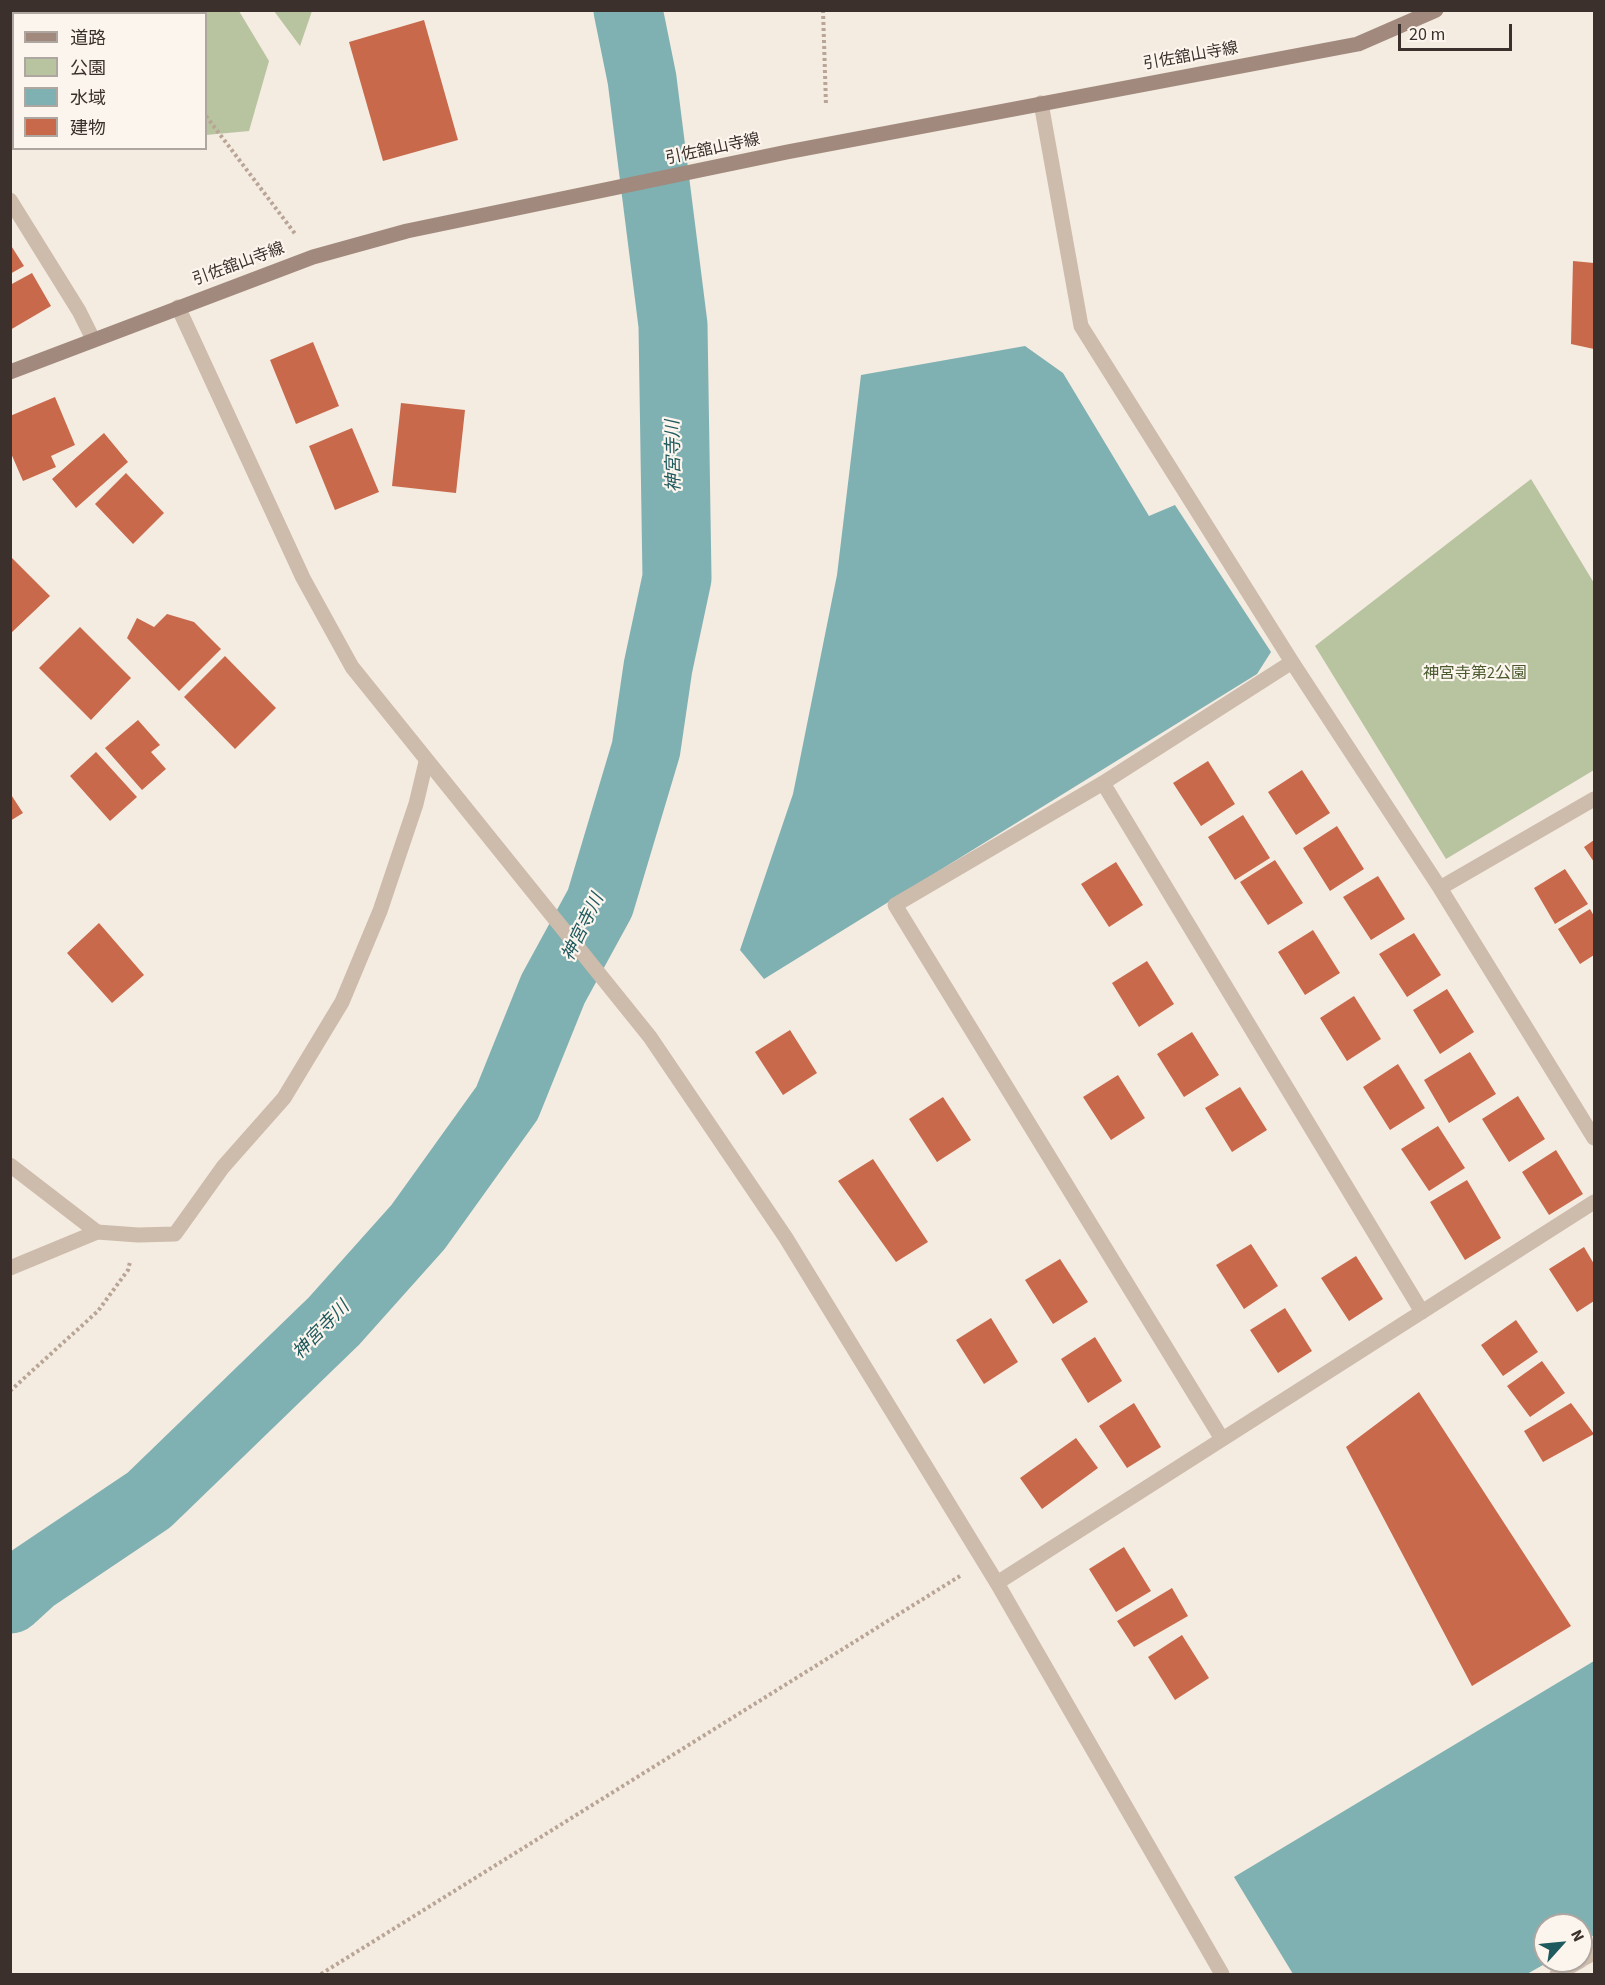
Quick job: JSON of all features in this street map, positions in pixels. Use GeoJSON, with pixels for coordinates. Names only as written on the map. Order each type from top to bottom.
{"type":"FeatureCollection","features":[{"type":"Feature","properties":{"kind":"main road","name":"引佐舘山寺線"},"geometry":{"type":"LineString","coordinates":[[10,372],[313,257],[407,231],[787,152],[1358,44],[1436,10]]}},
{"type":"Feature","properties":{"kind":"street"},"geometry":{"type":"LineString","coordinates":[[1041,103],[1081,326],[1292,662],[1440,888],[1594,1138]]}},
{"type":"Feature","properties":{"kind":"street"},"geometry":{"type":"LineString","coordinates":[[10,200],[79,311],[93,339]]}},
{"type":"Feature","properties":{"kind":"street"},"geometry":{"type":"LineString","coordinates":[[178,307],[303,578],[352,667],[426,762],[651,1037],[786,1238],[984,1561],[1222,1974]]}},
{"type":"Feature","properties":{"kind":"street"},"geometry":{"type":"LineString","coordinates":[[1222,1439],[895,905],[1103,783],[1292,662]]}},
{"type":"Feature","properties":{"kind":"street"},"geometry":{"type":"LineString","coordinates":[[10,1268],[97,1232],[138,1235],[175,1234],[223,1167],[284,1098],[346,992],[380,911],[416,804],[426,762]]}},
{"type":"Feature","properties":{"kind":"street"},"geometry":{"type":"LineString","coordinates":[[1103,783],[1422,1312]]}},
{"type":"Feature","properties":{"kind":"street"},"geometry":{"type":"LineString","coordinates":[[1440,888],[1594,799]]}},
{"type":"Feature","properties":{"kind":"street"},"geometry":{"type":"LineString","coordinates":[[10,1165],[97,1232]]}},
{"type":"Feature","properties":{"kind":"street"},"geometry":{"type":"LineString","coordinates":[[997,1583],[1594,1202]]}},
{"type":"Feature","properties":{"kind":"path"},"geometry":{"type":"LineString","coordinates":[[823,10],[826,105]]}},
{"type":"Feature","properties":{"kind":"path"},"geometry":{"type":"LineString","coordinates":[[207,117],[313,257]]}},
{"type":"Feature","properties":{"kind":"path"},"geometry":{"type":"LineString","coordinates":[[10,1391],[98,1311],[128,1270],[138,1235]]}},
{"type":"Feature","properties":{"kind":"path"},"geometry":{"type":"LineString","coordinates":[[321,1974],[984,1561]]}},
{"type":"Feature","properties":{"kind":"green space"},"geometry":{"type":"Polygon","coordinates":[[[239,11],[269,61],[249,131],[207,135],[207,12],[68,12],[239,11]]]}},
{"type":"Feature","properties":{"kind":"green space"},"geometry":{"type":"Polygon","coordinates":[[[274,11],[312,11],[300,46],[274,11]]]}},
{"type":"Feature","properties":{"kind":"green space","name":"神宮寺第2公園"},"geometry":{"type":"Polygon","coordinates":[[[1531,479],[1594,583],[1594,770],[1446,859],[1315,646],[1531,479]]]}},
{"type":"Feature","properties":{"kind":"water"},"geometry":{"type":"Polygon","coordinates":[[[1025,346],[1063,373],[1149,516],[1175,505],[1271,652],[1257,674],[764,979],[740,950],[793,794],[837,575],[861,375],[1025,346]]]}},
{"type":"Feature","properties":{"kind":"water"},"geometry":{"type":"Polygon","coordinates":[[[1594,1661],[1593,1936],[1593,1913],[1533,1913],[1533,1971],[1527,1974],[1293,1974],[1234,1877],[1594,1661]]]}},
{"type":"Feature","properties":{"kind":"building"},"geometry":{"type":"Polygon","coordinates":[[[10,10],[40,10],[41,12],[12,12],[12,88],[10,89],[10,10]]]}},
{"type":"Feature","properties":{"kind":"building"},"geometry":{"type":"Polygon","coordinates":[[[424,20],[458,140],[383,161],[349,42],[424,20]]]}},
{"type":"Feature","properties":{"kind":"building"},"geometry":{"type":"Polygon","coordinates":[[[10,244],[24,266],[10,274],[10,244]]]}},
{"type":"Feature","properties":{"kind":"building"},"geometry":{"type":"Polygon","coordinates":[[[1573,261],[1594,263],[1594,349],[1571,344],[1573,261]]]}},
{"type":"Feature","properties":{"kind":"building"},"geometry":{"type":"Polygon","coordinates":[[[32,273],[51,306],[10,330],[10,285],[32,273]]]}},
{"type":"Feature","properties":{"kind":"building"},"geometry":{"type":"Polygon","coordinates":[[[313,342],[339,406],[296,424],[270,360],[313,342]]]}},
{"type":"Feature","properties":{"kind":"building"},"geometry":{"type":"Polygon","coordinates":[[[55,397],[75,445],[51,456],[56,467],[23,481],[10,451],[10,416],[55,397]]]}},
{"type":"Feature","properties":{"kind":"building"},"geometry":{"type":"Polygon","coordinates":[[[401,403],[465,410],[456,493],[392,486],[401,403]]]}},
{"type":"Feature","properties":{"kind":"building"},"geometry":{"type":"Polygon","coordinates":[[[352,428],[379,492],[335,510],[309,446],[352,428]]]}},
{"type":"Feature","properties":{"kind":"building"},"geometry":{"type":"Polygon","coordinates":[[[104,433],[128,462],[76,508],[52,479],[104,433]]]}},
{"type":"Feature","properties":{"kind":"building"},"geometry":{"type":"Polygon","coordinates":[[[126,473],[164,513],[133,544],[95,504],[126,473]]]}},
{"type":"Feature","properties":{"kind":"building"},"geometry":{"type":"Polygon","coordinates":[[[10,556],[50,596],[10,634],[10,556]]]}},
{"type":"Feature","properties":{"kind":"building"},"geometry":{"type":"Polygon","coordinates":[[[167,614],[194,622],[221,649],[179,691],[127,638],[137,618],[154,627],[167,614]]]}},
{"type":"Feature","properties":{"kind":"building"},"geometry":{"type":"Polygon","coordinates":[[[80,627],[131,678],[91,720],[39,668],[80,627]]]}},
{"type":"Feature","properties":{"kind":"building"},"geometry":{"type":"Polygon","coordinates":[[[225,656],[276,708],[235,749],[184,697],[225,656]]]}},
{"type":"Feature","properties":{"kind":"building"},"geometry":{"type":"Polygon","coordinates":[[[138,720],[160,745],[151,752],[166,769],[142,790],[105,748],[138,720]]]}},
{"type":"Feature","properties":{"kind":"building"},"geometry":{"type":"Polygon","coordinates":[[[96,752],[137,797],[110,821],[70,776],[96,752]]]}},
{"type":"Feature","properties":{"kind":"building"},"geometry":{"type":"Polygon","coordinates":[[[1208,761],[1235,804],[1201,826],[1173,783],[1208,761]]]}},
{"type":"Feature","properties":{"kind":"building"},"geometry":{"type":"Polygon","coordinates":[[[1302,770],[1330,813],[1296,835],[1268,792],[1302,770]]]}},
{"type":"Feature","properties":{"kind":"building"},"geometry":{"type":"Polygon","coordinates":[[[10,793],[23,813],[10,821],[10,793]]]}},
{"type":"Feature","properties":{"kind":"building"},"geometry":{"type":"Polygon","coordinates":[[[1243,815],[1270,858],[1235,880],[1208,837],[1243,815]]]}},
{"type":"Feature","properties":{"kind":"building"},"geometry":{"type":"Polygon","coordinates":[[[1337,826],[1364,869],[1330,891],[1303,848],[1337,826]]]}},
{"type":"Feature","properties":{"kind":"building"},"geometry":{"type":"Polygon","coordinates":[[[1594,840],[1594,862],[1584,847],[1594,840]]]}},
{"type":"Feature","properties":{"kind":"building"},"geometry":{"type":"Polygon","coordinates":[[[1275,860],[1303,903],[1268,925],[1240,882],[1275,860]]]}},
{"type":"Feature","properties":{"kind":"building"},"geometry":{"type":"Polygon","coordinates":[[[1116,862],[1143,905],[1109,927],[1081,884],[1116,862]]]}},
{"type":"Feature","properties":{"kind":"building"},"geometry":{"type":"Polygon","coordinates":[[[1565,869],[1588,904],[1555,924],[1534,888],[1565,869]]]}},
{"type":"Feature","properties":{"kind":"building"},"geometry":{"type":"Polygon","coordinates":[[[1378,876],[1405,919],[1371,940],[1343,897],[1378,876]]]}},
{"type":"Feature","properties":{"kind":"building"},"geometry":{"type":"Polygon","coordinates":[[[1590,909],[1594,916],[1594,955],[1580,964],[1558,929],[1590,909]]]}},
{"type":"Feature","properties":{"kind":"building"},"geometry":{"type":"Polygon","coordinates":[[[99,923],[144,975],[112,1003],[67,953],[99,923]]]}},
{"type":"Feature","properties":{"kind":"building"},"geometry":{"type":"Polygon","coordinates":[[[1313,930],[1340,973],[1305,995],[1278,952],[1313,930]]]}},
{"type":"Feature","properties":{"kind":"building"},"geometry":{"type":"Polygon","coordinates":[[[1414,933],[1441,975],[1407,997],[1379,954],[1414,933]]]}},
{"type":"Feature","properties":{"kind":"building"},"geometry":{"type":"Polygon","coordinates":[[[1147,961],[1174,1004],[1139,1027],[1112,983],[1147,961]]]}},
{"type":"Feature","properties":{"kind":"building"},"geometry":{"type":"Polygon","coordinates":[[[1447,989],[1474,1032],[1440,1054],[1413,1010],[1447,989]]]}},
{"type":"Feature","properties":{"kind":"building"},"geometry":{"type":"Polygon","coordinates":[[[1354,996],[1381,1039],[1347,1061],[1320,1018],[1354,996]]]}},
{"type":"Feature","properties":{"kind":"building"},"geometry":{"type":"Polygon","coordinates":[[[790,1030],[817,1073],[783,1095],[755,1052],[790,1030]]]}},
{"type":"Feature","properties":{"kind":"building"},"geometry":{"type":"Polygon","coordinates":[[[1192,1032],[1219,1075],[1184,1097],[1157,1054],[1192,1032]]]}},
{"type":"Feature","properties":{"kind":"building"},"geometry":{"type":"Polygon","coordinates":[[[1470,1052],[1496,1094],[1449,1123],[1424,1080],[1470,1052]]]}},
{"type":"Feature","properties":{"kind":"building"},"geometry":{"type":"Polygon","coordinates":[[[1398,1064],[1425,1108],[1390,1130],[1363,1087],[1398,1064]]]}},
{"type":"Feature","properties":{"kind":"building"},"geometry":{"type":"Polygon","coordinates":[[[1118,1075],[1145,1118],[1111,1140],[1083,1097],[1118,1075]]]}},
{"type":"Feature","properties":{"kind":"building"},"geometry":{"type":"Polygon","coordinates":[[[1240,1087],[1267,1130],[1232,1152],[1205,1108],[1240,1087]]]}},
{"type":"Feature","properties":{"kind":"building"},"geometry":{"type":"Polygon","coordinates":[[[1518,1096],[1545,1139],[1509,1162],[1482,1119],[1518,1096]]]}},
{"type":"Feature","properties":{"kind":"building"},"geometry":{"type":"Polygon","coordinates":[[[943,1097],[971,1140],[937,1162],[909,1119],[943,1097]]]}},
{"type":"Feature","properties":{"kind":"building"},"geometry":{"type":"Polygon","coordinates":[[[1438,1126],[1465,1168],[1429,1191],[1401,1149],[1438,1126]]]}},
{"type":"Feature","properties":{"kind":"building"},"geometry":{"type":"Polygon","coordinates":[[[1556,1150],[1583,1194],[1549,1215],[1522,1172],[1556,1150]]]}},
{"type":"Feature","properties":{"kind":"building"},"geometry":{"type":"Polygon","coordinates":[[[873,1159],[928,1242],[896,1262],[838,1181],[873,1159]]]}},
{"type":"Feature","properties":{"kind":"building"},"geometry":{"type":"Polygon","coordinates":[[[1467,1180],[1501,1238],[1465,1260],[1430,1202],[1467,1180]]]}},
{"type":"Feature","properties":{"kind":"building"},"geometry":{"type":"Polygon","coordinates":[[[1251,1244],[1278,1286],[1244,1309],[1216,1265],[1251,1244]]]}},
{"type":"Feature","properties":{"kind":"building"},"geometry":{"type":"Polygon","coordinates":[[[1584,1247],[1594,1264],[1594,1301],[1577,1312],[1549,1269],[1584,1247]]]}},
{"type":"Feature","properties":{"kind":"building"},"geometry":{"type":"Polygon","coordinates":[[[1356,1256],[1383,1299],[1349,1321],[1321,1278],[1356,1256]]]}},
{"type":"Feature","properties":{"kind":"building"},"geometry":{"type":"Polygon","coordinates":[[[1060,1259],[1088,1302],[1053,1324],[1025,1280],[1060,1259]]]}},
{"type":"Feature","properties":{"kind":"building"},"geometry":{"type":"Polygon","coordinates":[[[1285,1308],[1312,1351],[1278,1373],[1250,1330],[1285,1308]]]}},
{"type":"Feature","properties":{"kind":"building"},"geometry":{"type":"Polygon","coordinates":[[[991,1318],[1018,1362],[984,1384],[956,1340],[991,1318]]]}},
{"type":"Feature","properties":{"kind":"building"},"geometry":{"type":"Polygon","coordinates":[[[1516,1320],[1538,1352],[1503,1376],[1481,1345],[1516,1320]]]}},
{"type":"Feature","properties":{"kind":"building"},"geometry":{"type":"Polygon","coordinates":[[[1095,1337],[1122,1381],[1088,1403],[1061,1359],[1095,1337]]]}},
{"type":"Feature","properties":{"kind":"building"},"geometry":{"type":"Polygon","coordinates":[[[1542,1361],[1565,1393],[1530,1417],[1507,1386],[1542,1361]]]}},
{"type":"Feature","properties":{"kind":"building"},"geometry":{"type":"Polygon","coordinates":[[[1419,1392],[1571,1626],[1472,1686],[1346,1447],[1419,1392]]]}},
{"type":"Feature","properties":{"kind":"building"},"geometry":{"type":"Polygon","coordinates":[[[1134,1403],[1161,1447],[1127,1468],[1099,1426],[1134,1403]]]}},
{"type":"Feature","properties":{"kind":"building"},"geometry":{"type":"Polygon","coordinates":[[[1571,1403],[1594,1434],[1543,1462],[1524,1431],[1571,1403]]]}},
{"type":"Feature","properties":{"kind":"building"},"geometry":{"type":"Polygon","coordinates":[[[1076,1438],[1098,1468],[1042,1509],[1020,1478],[1076,1438]]]}},
{"type":"Feature","properties":{"kind":"building"},"geometry":{"type":"Polygon","coordinates":[[[1124,1547],[1151,1591],[1116,1612],[1089,1569],[1124,1547]]]}},
{"type":"Feature","properties":{"kind":"building"},"geometry":{"type":"Polygon","coordinates":[[[1172,1588],[1188,1616],[1134,1647],[1117,1621],[1172,1588]]]}},
{"type":"Feature","properties":{"kind":"building"},"geometry":{"type":"Polygon","coordinates":[[[1182,1635],[1209,1678],[1175,1700],[1148,1657],[1182,1635]]]}},
{"type":"Feature","properties":{"kind":"waterway","name":"神宮寺川"},"geometry":{"type":"LineString","coordinates":[[10,1599],[33,1578],[149,1500],[334,1321],[418,1227],[507,1103],[553,989],[600,903],[646,749],[658,667],[677,578],[673,325],[642,79],[628,10]]}}]}
